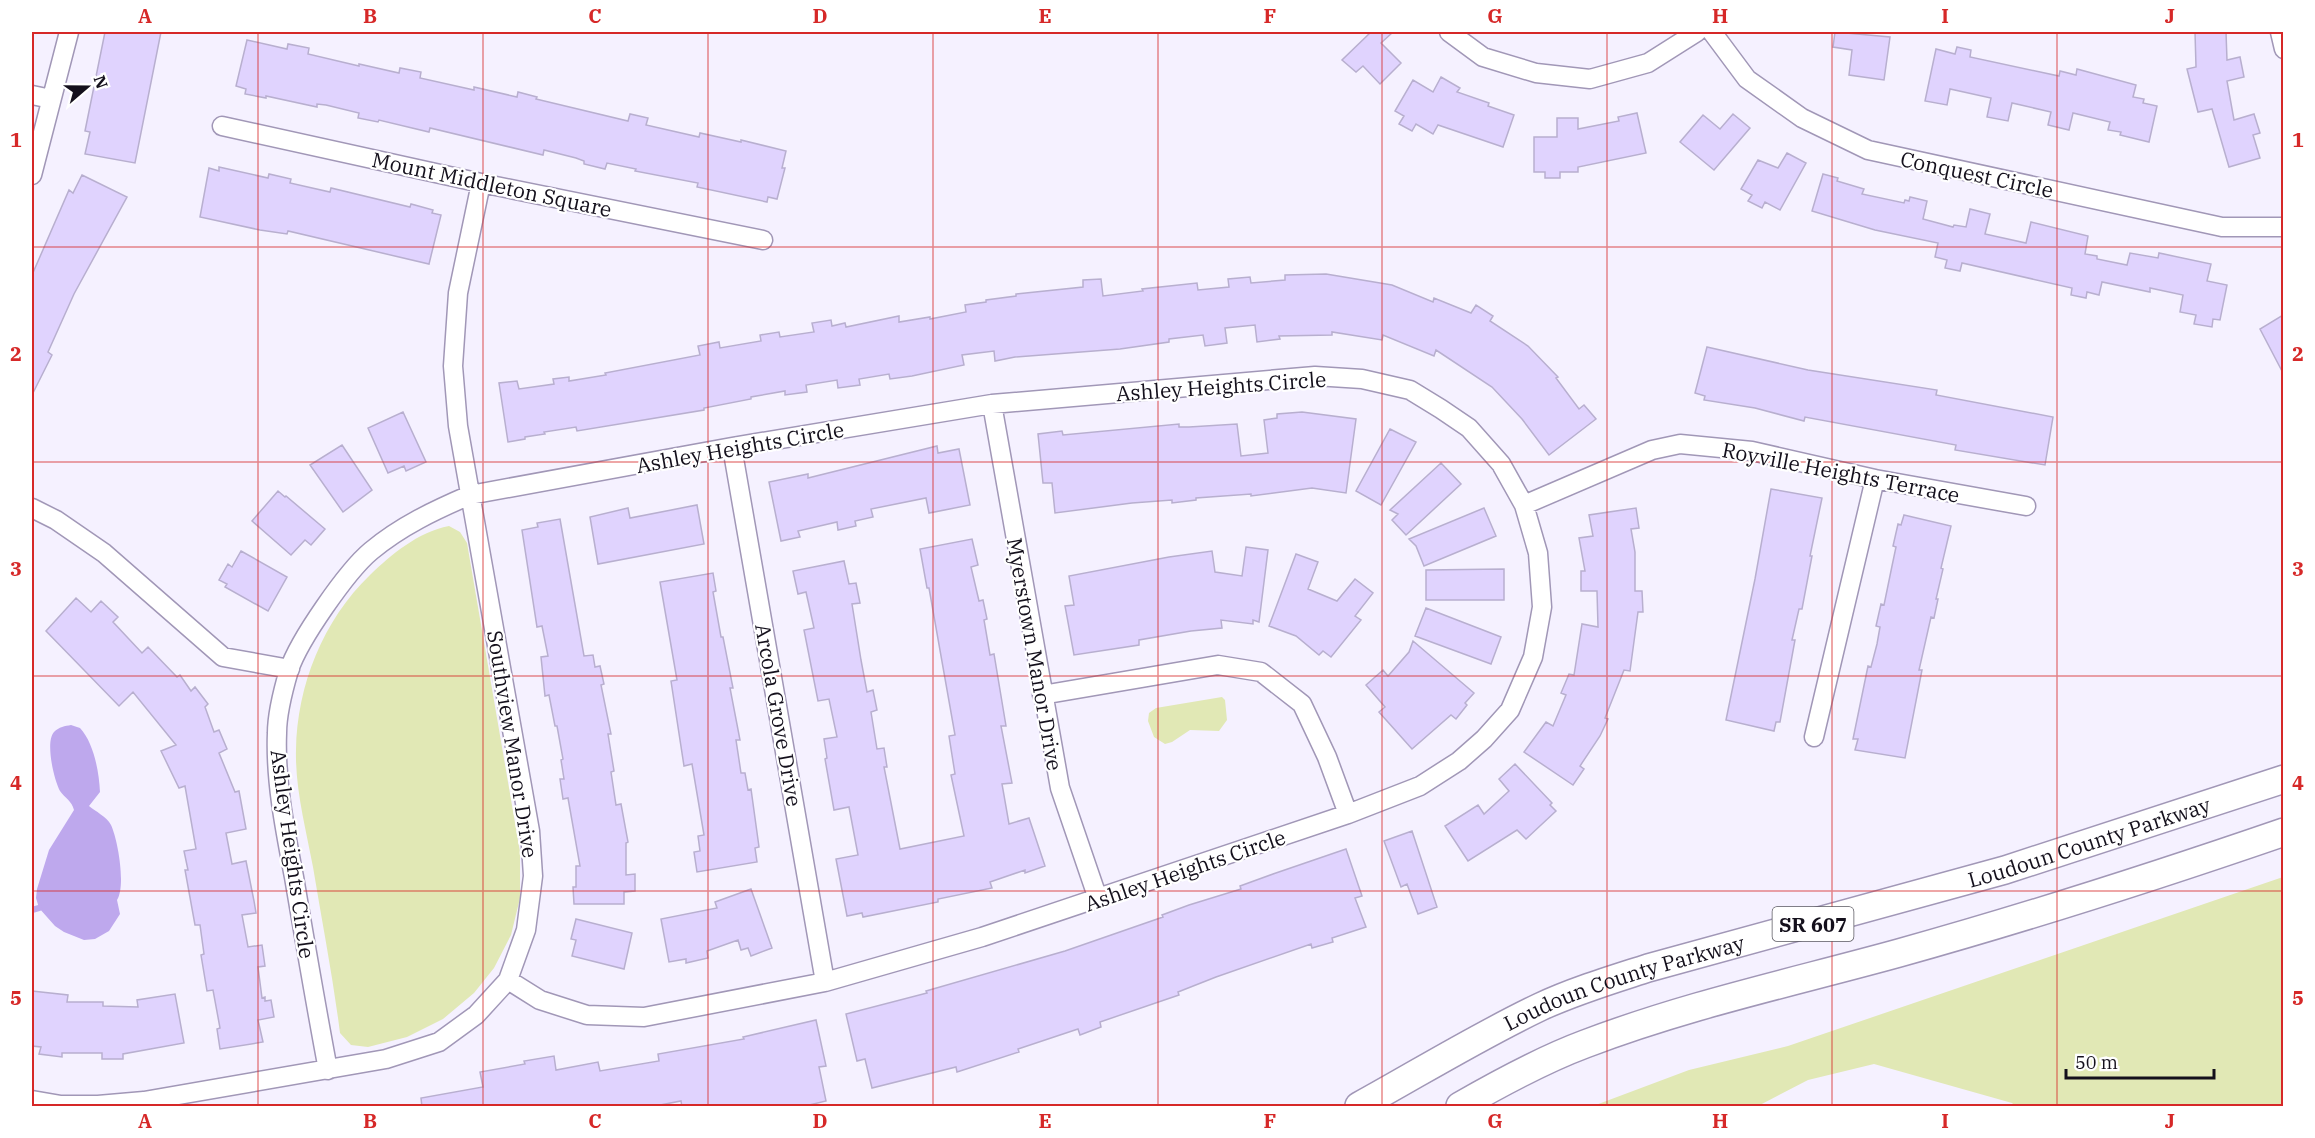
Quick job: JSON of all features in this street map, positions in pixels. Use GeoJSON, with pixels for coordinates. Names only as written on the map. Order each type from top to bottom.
{"type":"FeatureCollection","features":[{"type":"Feature","properties":{"kind":"main road","name":"Loudoun County Parkway"},"geometry":{"type":"LineString","coordinates":[[1359,1107],[1489,1032],[1542,1006],[1591,987],[1648,968],[2005,870],[2283,779]]}},
{"type":"Feature","properties":{"kind":"main road","name":"Loudoun County Parkway"},"geometry":{"type":"LineString","coordinates":[[1460,1107],[1535,1066],[1583,1044],[1651,1020],[1979,931],[2283,832]]}},
{"type":"Feature","properties":{"kind":"street"},"geometry":{"type":"LineString","coordinates":[[32,175],[69,32]]}},
{"type":"Feature","properties":{"kind":"street"},"geometry":{"type":"LineString","coordinates":[[1449,32],[1483,57],[1536,73],[1590,79],[1648,63],[1697,32]]}},
{"type":"Feature","properties":{"kind":"street","name":"Conquest Circle"},"geometry":{"type":"LineString","coordinates":[[1712,32],[1747,79],[1802,118],[1868,150],[2222,227],[2283,227]]}},
{"type":"Feature","properties":{"kind":"street"},"geometry":{"type":"LineString","coordinates":[[2280,32],[2283,49]]}},
{"type":"Feature","properties":{"kind":"street"},"geometry":{"type":"LineString","coordinates":[[32,95],[51,99]]}},
{"type":"Feature","properties":{"kind":"street","name":"Mount Middleton Square"},"geometry":{"type":"LineString","coordinates":[[222,126],[481,183],[763,240]]}},
{"type":"Feature","properties":{"kind":"street","name":"Southview Manor Drive"},"geometry":{"type":"LineString","coordinates":[[32,1100],[98,1106],[144,1101],[386,1059],[439,1042],[476,1015],[508,980],[526,930],[533,876],[530,831],[458,426],[453,366],[458,293],[481,183]]}},
{"type":"Feature","properties":{"kind":"street","name":"Ashley Heights Circle"},"geometry":{"type":"LineString","coordinates":[[328,1070],[287,841],[279,782],[277,731],[290,669],[308,633],[338,589],[370,552],[404,526],[470,495],[732,447],[992,404],[1315,376],[1362,379],[1410,390],[1441,409],[1468,428],[1501,464],[1524,505],[1538,553],[1542,607],[1533,657],[1510,710],[1484,739],[1459,760],[1420,786],[1348,814],[1098,899],[982,937],[825,982],[644,1017],[587,1015],[540,1000],[508,980]]}},
{"type":"Feature","properties":{"kind":"street","name":"Myerstown Manor Drive"},"geometry":{"type":"LineString","coordinates":[[992,404],[1060,788],[1098,899]]}},
{"type":"Feature","properties":{"kind":"street","name":"Royville Heights Terrace"},"geometry":{"type":"LineString","coordinates":[[1524,505],[1652,450],[1680,444],[1752,451],[1875,479],[2026,506]]}},
{"type":"Feature","properties":{"kind":"street","name":"Arcola Grove Drive"},"geometry":{"type":"LineString","coordinates":[[732,447],[825,982]]}},
{"type":"Feature","properties":{"kind":"street"},"geometry":{"type":"LineString","coordinates":[[1814,737],[1875,479]]}},
{"type":"Feature","properties":{"kind":"street"},"geometry":{"type":"LineString","coordinates":[[32,508],[56,520],[104,553],[223,657],[290,669]]}},
{"type":"Feature","properties":{"kind":"street"},"geometry":{"type":"LineString","coordinates":[[1042,695],[1218,665],[1261,672],[1302,704],[1328,758],[1348,814]]}},
{"type":"Feature","properties":{"kind":"green space"},"geometry":{"type":"Polygon","coordinates":[[[449,526],[460,532],[467,543],[520,852],[520,898],[511,935],[494,968],[474,993],[443,1019],[407,1037],[368,1047],[351,1045],[340,1033],[299,794],[296,750],[301,702],[307,678],[326,633],[353,593],[378,567],[406,545],[427,533],[449,526]]]}},
{"type":"Feature","properties":{"kind":"green space"},"geometry":{"type":"Polygon","coordinates":[[[1222,697],[1225,700],[1227,720],[1219,731],[1190,730],[1165,744],[1154,737],[1148,721],[1149,713],[1156,708],[1222,697]]]}},
{"type":"Feature","properties":{"kind":"green space"},"geometry":{"type":"Polygon","coordinates":[[[2283,877],[2283,1106],[2015,1106],[2012,1103],[1874,1064],[1808,1080],[1758,1106],[1593,1106],[1689,1070],[1788,1046],[2283,877]]]}},
{"type":"Feature","properties":{"kind":"shaded area"},"geometry":{"type":"Polygon","coordinates":[[[71,725],[80,728],[92,750],[100,792],[89,806],[111,825],[121,874],[120,893],[117,900],[120,914],[109,931],[95,939],[84,940],[55,926],[39,908],[36,898],[49,850],[74,810],[72,804],[60,791],[50,752],[51,737],[54,732],[71,725]]]}},
{"type":"Feature","properties":{"kind":"building"},"geometry":{"type":"Polygon","coordinates":[[[105,32],[161,32],[135,163],[85,154],[90,132],[85,131],[105,32]]]}},
{"type":"Feature","properties":{"kind":"building"},"geometry":{"type":"Polygon","coordinates":[[[1371,32],[1393,32],[1381,43],[1401,63],[1380,84],[1363,66],[1356,72],[1342,60],[1371,32]]]}},
{"type":"Feature","properties":{"kind":"building"},"geometry":{"type":"Polygon","coordinates":[[[1835,32],[1890,37],[1884,80],[1849,75],[1852,50],[1833,47],[1835,32]]]}},
{"type":"Feature","properties":{"kind":"building"},"geometry":{"type":"Polygon","coordinates":[[[2195,32],[2226,32],[2227,60],[2240,57],[2244,77],[2227,81],[2234,120],[2254,114],[2260,133],[2253,135],[2260,158],[2229,167],[2212,109],[2198,112],[2187,69],[2196,67],[2195,32]]]}},
{"type":"Feature","properties":{"kind":"building"},"geometry":{"type":"Polygon","coordinates":[[[247,40],[287,49],[288,44],[309,48],[308,54],[359,66],[359,64],[399,73],[400,68],[421,72],[420,78],[474,90],[474,87],[517,97],[518,92],[537,97],[536,99],[628,121],[630,114],[648,118],[646,125],[699,137],[700,133],[741,142],[741,140],[786,151],[782,168],[785,168],[777,199],[768,197],[767,202],[697,187],[698,183],[635,171],[636,169],[607,163],[605,169],[584,164],[584,161],[576,158],[544,150],[543,155],[430,128],[429,132],[379,120],[378,122],[358,118],[359,113],[326,105],[317,104],[317,107],[245,94],[246,89],[236,86],[247,40]]]}},
{"type":"Feature","properties":{"kind":"building"},"geometry":{"type":"Polygon","coordinates":[[[1957,47],[1971,50],[1970,57],[2059,76],[2060,71],[2076,75],[2077,69],[2136,85],[2133,97],[2144,99],[2143,103],[2157,106],[2149,142],[2108,130],[2110,122],[2073,113],[2069,130],[2048,125],[2051,112],[2012,103],[2008,121],[1987,117],[1991,98],[1950,89],[1947,105],[1925,101],[1936,49],[1955,54],[1957,47]]]}},
{"type":"Feature","properties":{"kind":"building"},"geometry":{"type":"Polygon","coordinates":[[[1441,77],[1460,88],[1457,92],[1514,115],[1503,147],[1438,125],[1433,134],[1416,124],[1412,131],[1399,124],[1404,116],[1395,111],[1413,80],[1433,92],[1441,77]]]}},
{"type":"Feature","properties":{"kind":"building"},"geometry":{"type":"Polygon","coordinates":[[[1637,113],[1646,153],[1578,167],[1578,172],[1560,172],[1560,178],[1545,178],[1545,172],[1534,172],[1534,137],[1557,137],[1557,118],[1578,118],[1578,129],[1619,121],[1618,117],[1637,113]]]}},
{"type":"Feature","properties":{"kind":"building"},"geometry":{"type":"Polygon","coordinates":[[[1733,114],[1750,128],[1714,170],[1680,142],[1703,115],[1720,129],[1733,114]]]}},
{"type":"Feature","properties":{"kind":"building"},"geometry":{"type":"Polygon","coordinates":[[[1787,153],[1806,163],[1780,210],[1765,202],[1762,208],[1748,201],[1752,195],[1741,189],[1758,160],[1778,168],[1787,153]]]}},
{"type":"Feature","properties":{"kind":"building"},"geometry":{"type":"Polygon","coordinates":[[[219,167],[268,178],[269,174],[291,179],[290,183],[330,192],[331,188],[410,207],[411,204],[433,210],[432,213],[441,215],[429,264],[288,231],[287,234],[260,230],[200,217],[209,168],[219,171],[219,167]]]}},
{"type":"Feature","properties":{"kind":"building"},"geometry":{"type":"Polygon","coordinates":[[[1823,174],[1864,189],[1862,194],[1904,203],[1905,200],[1909,201],[1910,197],[1927,201],[1923,219],[1953,227],[1954,225],[1966,227],[1970,209],[1990,214],[1985,234],[2026,243],[2031,222],[2088,236],[2085,254],[2097,256],[2097,259],[2127,265],[2130,253],[2158,258],[2159,253],[2211,264],[2207,281],[2227,285],[2220,320],[2213,319],[2212,327],[2194,324],[2196,315],[2180,312],[2183,295],[2150,288],[2150,292],[2102,282],[2099,295],[2087,292],[2086,298],[2071,295],[2072,288],[1962,263],[1960,271],[1945,268],[1947,260],[1935,257],[1938,243],[1875,230],[1812,211],[1823,174]]]}},
{"type":"Feature","properties":{"kind":"building"},"geometry":{"type":"Polygon","coordinates":[[[82,175],[127,197],[74,294],[48,352],[52,355],[32,395],[32,275],[69,190],[73,193],[82,175]]]}},
{"type":"Feature","properties":{"kind":"building"},"geometry":{"type":"Polygon","coordinates":[[[1326,274],[1392,285],[1433,302],[1434,298],[1471,313],[1476,305],[1493,316],[1490,321],[1528,346],[1558,377],[1556,378],[1579,409],[1584,405],[1596,419],[1549,455],[1522,419],[1492,387],[1436,350],[1434,356],[1383,335],[1382,340],[1332,332],[1332,335],[1279,336],[1280,339],[1257,342],[1255,325],[1225,328],[1227,343],[1205,346],[1203,335],[1120,349],[1015,357],[995,361],[994,351],[962,355],[964,365],[912,376],[890,379],[889,374],[859,379],[860,385],[838,388],[837,380],[806,385],[807,392],[785,395],[785,391],[704,408],[704,410],[577,431],[576,427],[544,432],[545,434],[508,442],[499,383],[517,381],[519,389],[554,384],[553,379],[569,377],[569,381],[606,375],[605,373],[700,355],[698,346],[719,342],[720,348],[761,341],[760,335],[779,332],[780,337],[814,332],[812,323],[831,320],[832,326],[845,323],[846,327],[899,316],[899,322],[930,317],[930,319],[966,312],[965,305],[986,302],[986,300],[1016,296],[1016,294],[1083,287],[1083,280],[1101,279],[1103,296],[1197,283],[1198,290],[1229,287],[1228,279],[1250,277],[1251,283],[1285,280],[1285,275],[1326,274]]]}},
{"type":"Feature","properties":{"kind":"building"},"geometry":{"type":"Polygon","coordinates":[[[2283,315],[2283,373],[2260,329],[2283,315]]]}},
{"type":"Feature","properties":{"kind":"building"},"geometry":{"type":"Polygon","coordinates":[[[1707,347],[1808,370],[1937,390],[1936,395],[2053,417],[2045,465],[1955,450],[1956,445],[1805,417],[1804,421],[1755,408],[1704,400],[1705,396],[1695,393],[1707,347]]]}},
{"type":"Feature","properties":{"kind":"building"},"geometry":{"type":"Polygon","coordinates":[[[403,412],[426,462],[406,471],[404,466],[388,473],[368,428],[403,412]]]}},
{"type":"Feature","properties":{"kind":"building"},"geometry":{"type":"Polygon","coordinates":[[[1302,412],[1356,419],[1346,493],[1312,488],[1251,496],[1251,494],[1196,498],[1196,500],[1172,503],[1172,500],[1132,503],[1055,513],[1052,483],[1043,483],[1038,434],[1062,431],[1063,435],[1179,424],[1179,427],[1189,427],[1237,424],[1241,456],[1268,453],[1264,420],[1277,418],[1277,414],[1302,412]]]}},
{"type":"Feature","properties":{"kind":"building"},"geometry":{"type":"Polygon","coordinates":[[[1390,429],[1416,442],[1381,505],[1356,491],[1390,429]]]}},
{"type":"Feature","properties":{"kind":"building"},"geometry":{"type":"Polygon","coordinates":[[[342,445],[372,490],[343,512],[310,465],[342,445]]]}},
{"type":"Feature","properties":{"kind":"building"},"geometry":{"type":"Polygon","coordinates":[[[937,446],[938,453],[959,449],[970,505],[929,513],[926,498],[871,509],[873,517],[855,521],[856,526],[838,530],[837,522],[798,531],[800,537],[781,541],[769,482],[808,474],[808,478],[937,446]]]}},
{"type":"Feature","properties":{"kind":"building"},"geometry":{"type":"Polygon","coordinates":[[[1441,463],[1461,484],[1406,535],[1392,520],[1398,514],[1390,510],[1441,463]]]}},
{"type":"Feature","properties":{"kind":"building"},"geometry":{"type":"Polygon","coordinates":[[[1771,489],[1822,498],[1802,609],[1799,609],[1792,640],[1795,640],[1780,722],[1776,722],[1774,731],[1726,720],[1771,489]]]}},
{"type":"Feature","properties":{"kind":"building"},"geometry":{"type":"Polygon","coordinates":[[[278,491],[325,529],[311,545],[305,540],[291,555],[252,521],[278,491]]]}},
{"type":"Feature","properties":{"kind":"building"},"geometry":{"type":"Polygon","coordinates":[[[697,505],[704,544],[598,564],[590,517],[628,508],[630,518],[697,505]]]}},
{"type":"Feature","properties":{"kind":"building"},"geometry":{"type":"Polygon","coordinates":[[[1484,508],[1496,536],[1424,566],[1416,546],[1409,539],[1484,508]]]}},
{"type":"Feature","properties":{"kind":"building"},"geometry":{"type":"Polygon","coordinates":[[[1636,508],[1639,528],[1631,529],[1635,552],[1635,591],[1642,591],[1643,612],[1638,612],[1630,671],[1624,670],[1605,718],[1608,719],[1600,736],[1580,766],[1584,769],[1573,785],[1524,752],[1546,722],[1553,726],[1566,695],[1561,693],[1569,674],[1574,675],[1582,624],[1598,627],[1597,591],[1581,591],[1581,571],[1585,571],[1579,538],[1593,536],[1589,515],[1636,508]]]}},
{"type":"Feature","properties":{"kind":"building"},"geometry":{"type":"Polygon","coordinates":[[[1904,515],[1951,526],[1941,568],[1943,569],[1934,618],[1931,617],[1919,670],[1922,670],[1905,758],[1855,750],[1858,739],[1853,739],[1868,666],[1871,667],[1877,644],[1880,627],[1876,626],[1881,604],[1884,605],[1896,547],[1893,546],[1898,524],[1901,525],[1904,515]]]}},
{"type":"Feature","properties":{"kind":"building"},"geometry":{"type":"Polygon","coordinates":[[[560,519],[584,656],[593,655],[595,667],[600,666],[604,684],[601,685],[611,734],[608,734],[614,771],[611,772],[616,805],[621,804],[628,842],[626,843],[626,875],[635,874],[635,891],[624,892],[624,904],[574,904],[573,887],[576,887],[576,866],[580,866],[568,798],[563,799],[560,779],[564,779],[561,760],[563,759],[557,726],[555,726],[549,695],[545,696],[541,657],[548,656],[542,626],[537,627],[522,530],[538,527],[537,523],[560,519]]]}},
{"type":"Feature","properties":{"kind":"building"},"geometry":{"type":"Polygon","coordinates":[[[972,539],[978,565],[971,567],[979,601],[983,600],[990,655],[994,654],[1006,726],[1001,726],[1012,783],[1002,784],[1009,824],[1029,818],[1045,866],[990,882],[992,888],[938,899],[938,902],[863,917],[862,913],[847,916],[836,859],[858,855],[849,807],[834,810],[824,739],[837,737],[829,699],[818,701],[804,630],[814,628],[806,592],[798,594],[793,571],[844,561],[849,584],[856,583],[860,603],[852,604],[861,660],[867,692],[873,690],[877,710],[871,712],[877,749],[884,748],[887,767],[884,767],[900,849],[964,836],[951,775],[955,774],[949,736],[955,735],[920,549],[972,539]]]}},
{"type":"Feature","properties":{"kind":"building"},"geometry":{"type":"Polygon","coordinates":[[[1246,547],[1268,550],[1259,622],[1253,620],[1253,624],[1221,620],[1222,628],[1139,640],[1139,645],[1074,655],[1065,606],[1074,605],[1069,576],[1212,551],[1215,572],[1242,576],[1246,547]]]}},
{"type":"Feature","properties":{"kind":"building"},"geometry":{"type":"Polygon","coordinates":[[[241,551],[287,577],[268,611],[225,587],[227,584],[219,580],[228,564],[232,567],[241,551]]]}},
{"type":"Feature","properties":{"kind":"building"},"geometry":{"type":"Polygon","coordinates":[[[1296,554],[1318,562],[1308,589],[1337,601],[1355,579],[1373,593],[1355,616],[1361,620],[1331,657],[1323,651],[1319,655],[1296,636],[1269,626],[1296,554]]]}},
{"type":"Feature","properties":{"kind":"building"},"geometry":{"type":"Polygon","coordinates":[[[1504,569],[1504,600],[1426,600],[1426,570],[1504,569]]]}},
{"type":"Feature","properties":{"kind":"building"},"geometry":{"type":"Polygon","coordinates":[[[713,573],[716,591],[713,592],[733,688],[730,688],[740,740],[736,740],[741,773],[745,773],[748,790],[751,789],[759,847],[755,848],[757,862],[697,872],[694,852],[700,851],[698,836],[704,835],[692,764],[684,766],[671,681],[677,680],[660,582],[713,573]]]}},
{"type":"Feature","properties":{"kind":"building"},"geometry":{"type":"Polygon","coordinates":[[[76,598],[91,612],[101,601],[118,617],[113,622],[142,653],[148,647],[177,677],[180,675],[191,691],[195,687],[208,704],[205,707],[214,732],[219,730],[227,749],[219,753],[235,792],[239,791],[246,829],[226,833],[232,864],[246,861],[256,913],[242,915],[248,947],[262,945],[265,966],[258,967],[262,998],[265,997],[265,1001],[271,1000],[274,1017],[258,1020],[263,1042],[220,1049],[217,1029],[220,1028],[213,990],[207,991],[201,955],[204,954],[200,925],[195,925],[185,870],[188,870],[184,851],[196,849],[185,786],[179,788],[161,751],[176,745],[133,692],[119,706],[46,631],[76,598]]]}},
{"type":"Feature","properties":{"kind":"building"},"geometry":{"type":"Polygon","coordinates":[[[1426,608],[1501,637],[1491,664],[1415,636],[1426,608]]]}},
{"type":"Feature","properties":{"kind":"building"},"geometry":{"type":"Polygon","coordinates":[[[1413,641],[1474,693],[1456,719],[1451,715],[1412,749],[1379,712],[1385,707],[1366,685],[1383,670],[1388,676],[1409,652],[1413,641]]]}},
{"type":"Feature","properties":{"kind":"building"},"geometry":{"type":"Polygon","coordinates":[[[1515,764],[1552,803],[1550,805],[1556,811],[1526,839],[1517,830],[1468,861],[1445,826],[1478,805],[1484,814],[1509,791],[1499,779],[1515,764]]]}},
{"type":"Feature","properties":{"kind":"building"},"geometry":{"type":"Polygon","coordinates":[[[1412,831],[1437,907],[1418,914],[1407,884],[1401,887],[1384,841],[1412,831]]]}},
{"type":"Feature","properties":{"kind":"building"},"geometry":{"type":"Polygon","coordinates":[[[1346,849],[1362,896],[1355,898],[1366,927],[1332,938],[1333,942],[1312,948],[1311,944],[1216,977],[1178,992],[1179,995],[1100,1022],[1101,1027],[1080,1035],[1078,1029],[1018,1049],[1019,1052],[957,1072],[956,1067],[872,1088],[865,1059],[857,1061],[846,1014],[927,993],[926,991],[1065,951],[1346,849]]]}},
{"type":"Feature","properties":{"kind":"building"},"geometry":{"type":"Polygon","coordinates":[[[751,889],[772,948],[751,956],[748,948],[741,950],[738,940],[707,951],[708,958],[686,963],[686,959],[669,962],[661,919],[717,908],[715,902],[751,889]]]}},
{"type":"Feature","properties":{"kind":"building"},"geometry":{"type":"Polygon","coordinates":[[[576,919],[632,933],[624,969],[572,956],[576,940],[571,939],[576,919]]]}},
{"type":"Feature","properties":{"kind":"building"},"geometry":{"type":"Polygon","coordinates":[[[32,991],[68,995],[67,1002],[103,1002],[103,1006],[138,1007],[137,1000],[175,994],[184,1043],[123,1054],[123,1059],[102,1059],[102,1053],[62,1053],[62,1057],[39,1054],[41,1047],[32,1046],[32,991]]]}},
{"type":"Feature","properties":{"kind":"building"},"geometry":{"type":"Polygon","coordinates":[[[816,1020],[826,1066],[819,1067],[826,1101],[801,1107],[682,1107],[681,1101],[650,1107],[422,1107],[421,1098],[483,1087],[480,1072],[525,1064],[524,1061],[554,1056],[556,1070],[598,1062],[600,1071],[659,1061],[658,1054],[744,1039],[743,1037],[816,1020]]]}},
{"type":"Feature","properties":{"kind":"waterway"},"geometry":{"type":"LineString","coordinates":[[32,910],[39,908]]}}]}
